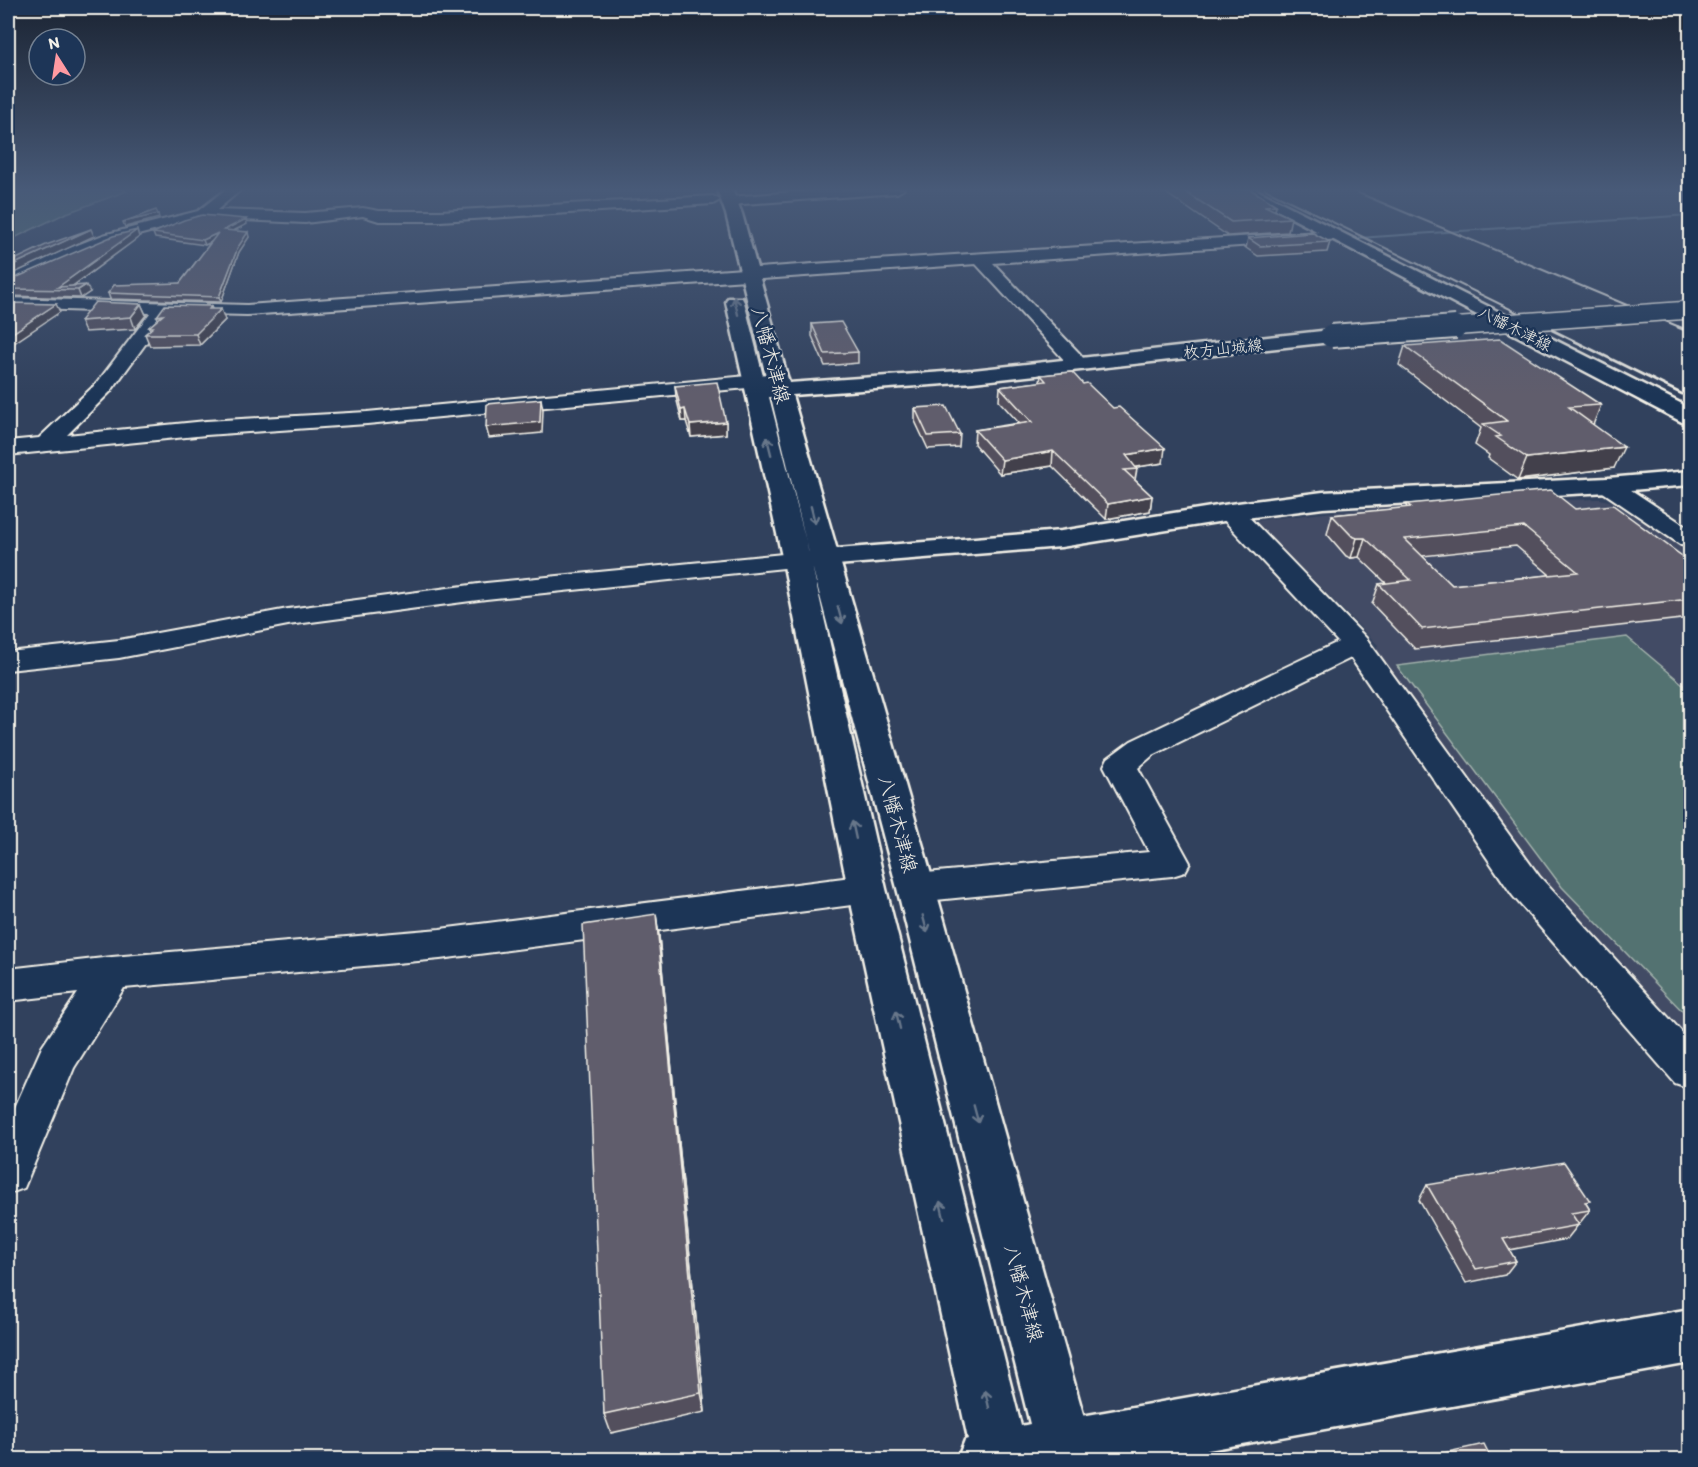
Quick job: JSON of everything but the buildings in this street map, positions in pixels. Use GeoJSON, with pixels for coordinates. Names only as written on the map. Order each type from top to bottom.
{"type":"FeatureCollection","features":[{"type":"Feature","properties":{"kind":"main road","name":"八幡木津線"},"geometry":{"type":"LineString","coordinates":[[725,257],[754,386],[916,888],[1066,1453]]}},
{"type":"Feature","properties":{"kind":"main road","name":"八幡木津線"},"geometry":{"type":"LineString","coordinates":[[743,257],[779,384],[867,889],[996,1458]]}},
{"type":"Feature","properties":{"kind":"main road","name":"八幡木津線"},"geometry":{"type":"LineString","coordinates":[[1376,257],[1690,417]]}},
{"type":"Feature","properties":{"kind":"main road","name":"枚方山城線"},"geometry":{"type":"LineString","coordinates":[[754,386],[973,376],[1331,336],[1690,310]]}},
{"type":"Feature","properties":{"kind":"main road"},"geometry":{"type":"LineString","coordinates":[[973,376],[1073,358],[1199,342],[1379,325],[1443,330]]}},
{"type":"Feature","properties":{"kind":"main road"},"geometry":{"type":"LineString","coordinates":[[973,376],[1070,371],[1199,360],[1399,339],[1443,330],[1507,325]]}},
{"type":"Feature","properties":{"kind":"main road"},"geometry":{"type":"LineString","coordinates":[[811,560],[1061,539],[1230,512],[1364,497],[1608,485],[1690,478]]}},
{"type":"Feature","properties":{"kind":"main road"},"geometry":{"type":"LineString","coordinates":[[996,1458],[1066,1453],[1690,1336]]}},
{"type":"Feature","properties":{"kind":"street"},"geometry":{"type":"LineString","coordinates":[[8,284],[62,257]]}},
{"type":"Feature","properties":{"kind":"street"},"geometry":{"type":"LineString","coordinates":[[8,303],[247,310],[992,257]]}},
{"type":"Feature","properties":{"kind":"street"},"geometry":{"type":"LineString","coordinates":[[980,258],[1073,358]]}},
{"type":"Feature","properties":{"kind":"street"},"geometry":{"type":"LineString","coordinates":[[45,446],[104,387],[163,308]]}},
{"type":"Feature","properties":{"kind":"street"},"geometry":{"type":"LineString","coordinates":[[8,448],[206,428],[367,418],[754,386]]}},
{"type":"Feature","properties":{"kind":"street"},"geometry":{"type":"LineString","coordinates":[[1608,485],[1690,540]]}},
{"type":"Feature","properties":{"kind":"street"},"geometry":{"type":"LineString","coordinates":[[1230,512],[1356,645],[1526,886],[1690,1070]]}},
{"type":"Feature","properties":{"kind":"street"},"geometry":{"type":"LineString","coordinates":[[8,661],[119,649],[288,617],[486,591],[811,560]]}},
{"type":"Feature","properties":{"kind":"street"},"geometry":{"type":"LineString","coordinates":[[916,888],[1172,863],[1120,766],[1142,748],[1356,645]]}},
{"type":"Feature","properties":{"kind":"street"},"geometry":{"type":"LineString","coordinates":[[8,985],[112,973],[440,944],[867,889]]}},
{"type":"Feature","properties":{"kind":"street"},"geometry":{"type":"LineString","coordinates":[[8,1173],[57,1060],[112,973]]}},
{"type":"Feature","properties":{"kind":"shaded area"},"geometry":{"type":"Polygon","coordinates":[[[1600,499],[1613,502],[1690,553],[1690,1058],[1538,890],[1371,660],[1378,645],[1256,523],[1259,520],[1392,506],[1600,499]]]}},
{"type":"Feature","properties":{"kind":"green space"},"geometry":{"type":"Polygon","coordinates":[[[1627,637],[1690,690],[1690,1019],[1562,887],[1397,666],[1627,637]]]}},
{"type":"Feature","properties":{"kind":"railway"},"geometry":{"type":"LineString","coordinates":[[1405,257],[1549,328]]}},
{"type":"Feature","properties":{"kind":"railway"},"geometry":{"type":"LineString","coordinates":[[1513,257],[1682,328]]}},
{"type":"Feature","properties":{"kind":"railway"},"geometry":{"type":"LineString","coordinates":[[1546,327],[1690,398]]}},
{"type":"Feature","properties":{"kind":"railway"},"geometry":{"type":"LineString","coordinates":[[1678,327],[1690,332]]}}]}
